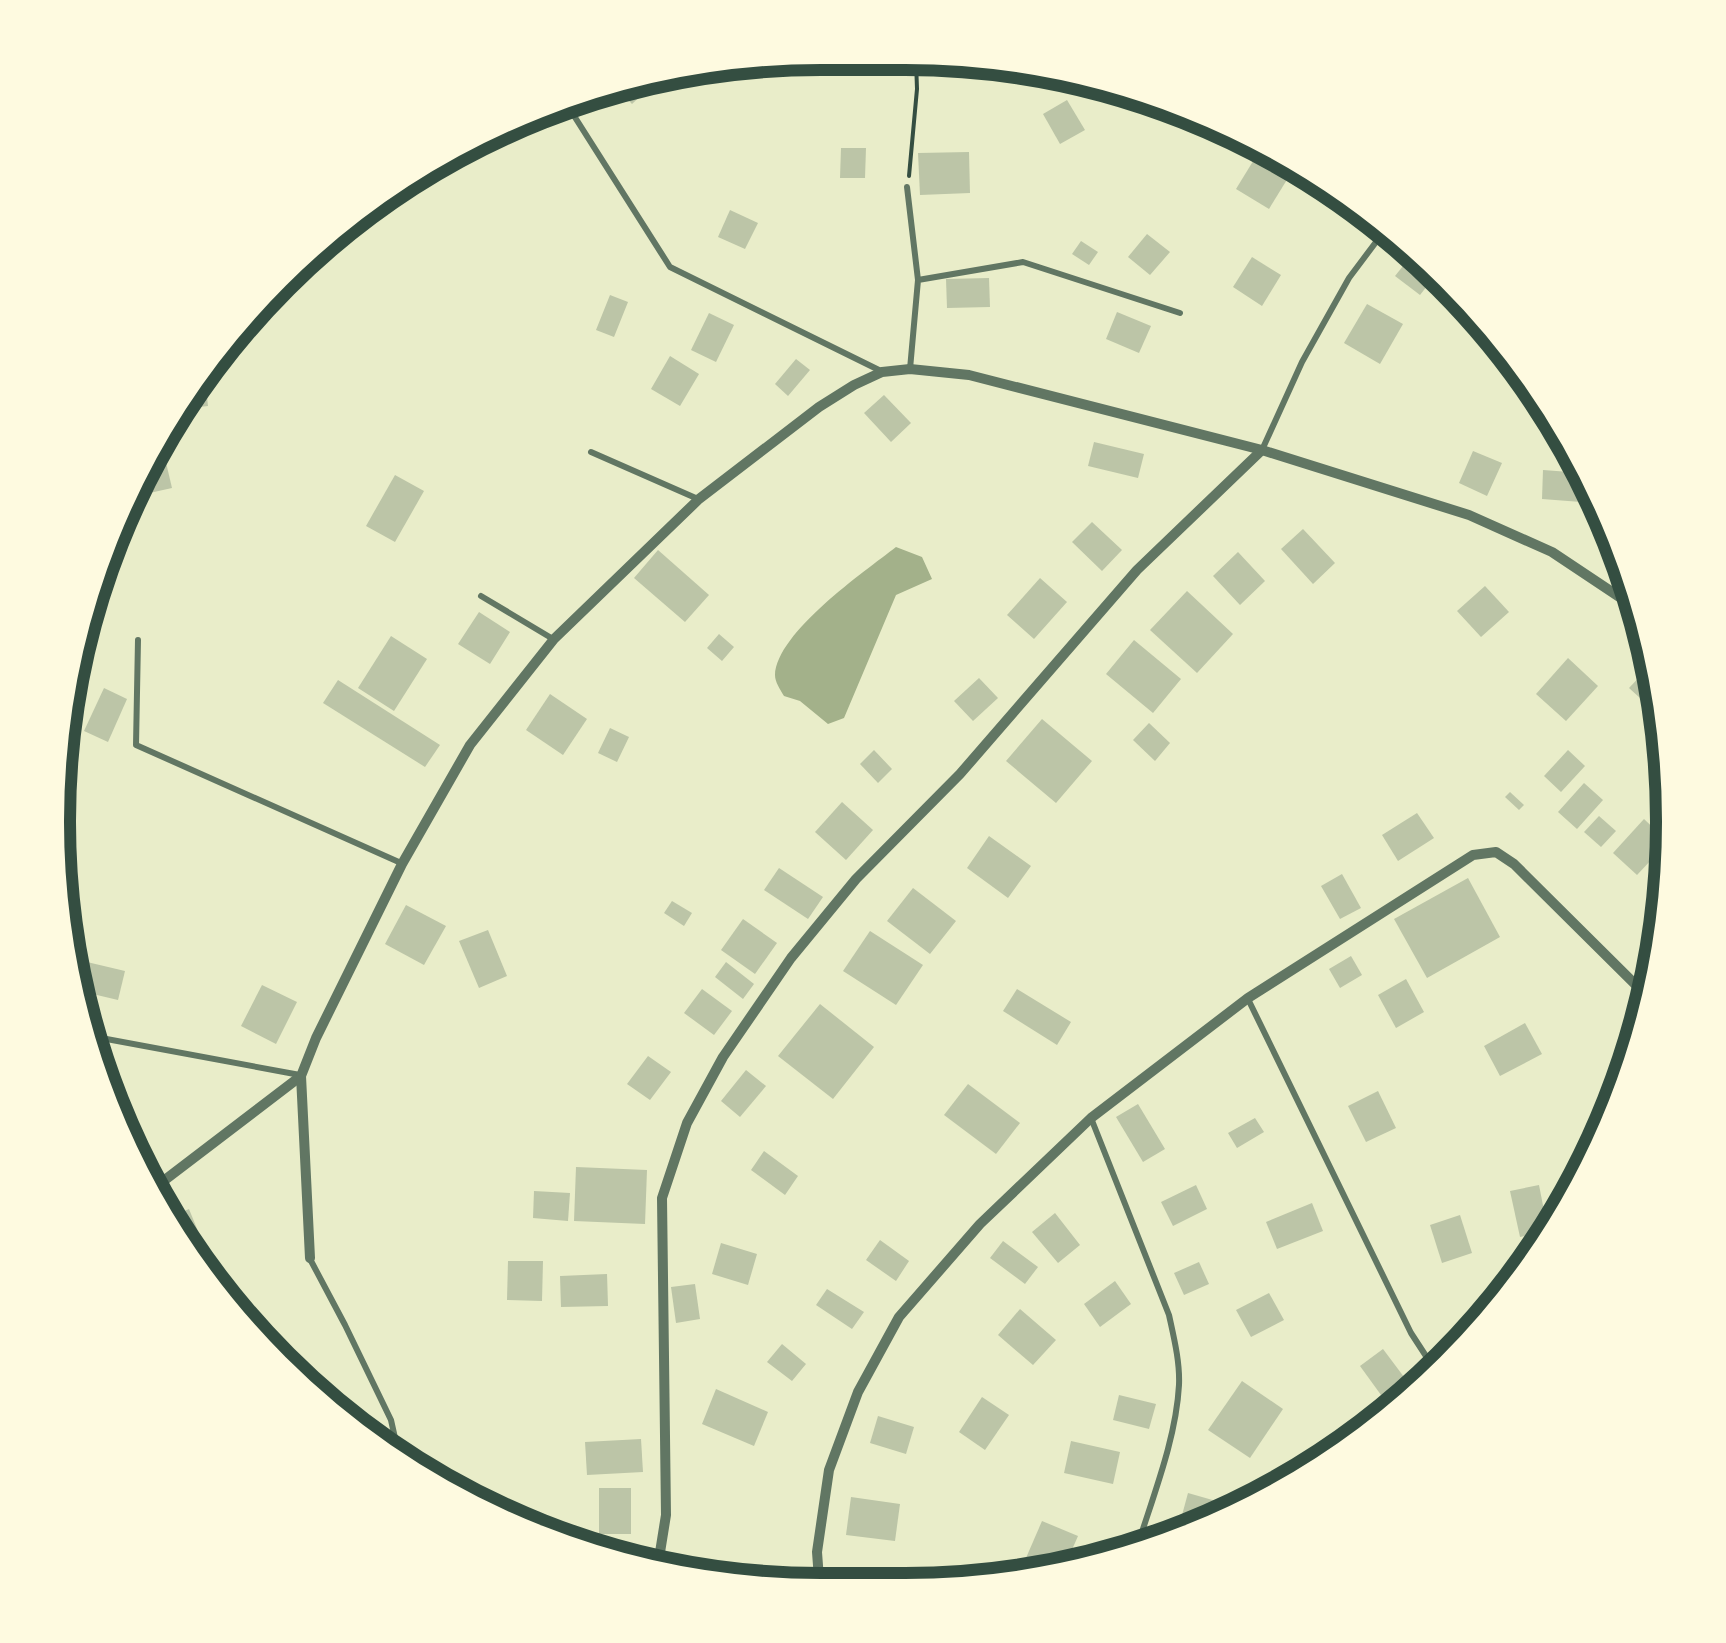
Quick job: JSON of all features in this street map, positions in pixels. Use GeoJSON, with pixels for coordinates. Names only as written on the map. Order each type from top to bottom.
{"type":"FeatureCollection","features":[{"type":"Feature","properties":{"kind":"street"},"geometry":{"type":"LineString","coordinates":[[310,1258],[301,1076],[402,864],[470,744],[554,640],[699,499],[819,407],[854,385],[882,372],[910,369],[968,376],[1262,450],[1469,515],[1552,552],[1621,598]]}},
{"type":"Feature","properties":{"kind":"street"},"geometry":{"type":"LineString","coordinates":[[660,1555],[666,1516],[662,1198],[686,1123],[723,1056],[791,958],[856,878],[960,774],[1136,570],[1262,450]]}},
{"type":"Feature","properties":{"kind":"street"},"geometry":{"type":"LineString","coordinates":[[819,1573],[817,1552],[829,1470],[858,1392],[900,1317],[980,1224],[1091,1118],[1248,998],[1473,855],[1496,852],[1514,864],[1637,986]]}},
{"type":"Feature","properties":{"kind":"street"},"geometry":{"type":"LineString","coordinates":[[163,1182],[301,1076]]}},
{"type":"Feature","properties":{"kind":"lane"},"geometry":{"type":"LineString","coordinates":[[572,113],[670,268],[882,372]]}},
{"type":"Feature","properties":{"kind":"lane"},"geometry":{"type":"LineString","coordinates":[[908,187],[918,280],[910,369]]}},
{"type":"Feature","properties":{"kind":"lane"},"geometry":{"type":"LineString","coordinates":[[1262,450],[1302,362],[1348,278],[1378,238]]}},
{"type":"Feature","properties":{"kind":"lane"},"geometry":{"type":"LineString","coordinates":[[918,280],[1023,262],[1180,313]]}},
{"type":"Feature","properties":{"kind":"lane"},"geometry":{"type":"LineString","coordinates":[[591,452],[699,499]]}},
{"type":"Feature","properties":{"kind":"lane"},"geometry":{"type":"LineString","coordinates":[[481,596],[554,640]]}},
{"type":"Feature","properties":{"kind":"lane"},"geometry":{"type":"LineString","coordinates":[[138,640],[136,744],[402,864]]}},
{"type":"Feature","properties":{"kind":"lane"},"geometry":{"type":"LineString","coordinates":[[1248,998],[1411,1333],[1429,1360]]}},
{"type":"Feature","properties":{"kind":"lane"},"geometry":{"type":"LineString","coordinates":[[103,1038],[301,1076]]}},
{"type":"Feature","properties":{"kind":"lane"},"geometry":{"type":"LineString","coordinates":[[1091,1118],[1170,1315],[1176,1348],[1179,1384],[1174,1426],[1141,1535]]}},
{"type":"Feature","properties":{"kind":"lane"},"geometry":{"type":"LineString","coordinates":[[310,1258],[391,1420],[396,1440]]}},
{"type":"Feature","properties":{"kind":"path"},"geometry":{"type":"LineString","coordinates":[[908,187],[916,70]]}},
{"type":"Feature","properties":{"kind":"shaded area"},"geometry":{"type":"Polygon","coordinates":[[[896,547],[922,557],[932,579],[896,595],[844,718],[828,724],[800,701],[784,696],[775,678],[779,658],[790,640],[824,604],[896,547]]]}},
{"type":"Feature","properties":{"kind":"building"},"geometry":{"type":"Polygon","coordinates":[[[645,91],[632,104],[625,97],[645,91]]]}},
{"type":"Feature","properties":{"kind":"building"},"geometry":{"type":"Polygon","coordinates":[[[1067,100],[1085,130],[1060,144],[1043,114],[1067,100]]]}},
{"type":"Feature","properties":{"kind":"building"},"geometry":{"type":"Polygon","coordinates":[[[841,148],[866,148],[865,178],[840,178],[841,148]]]}},
{"type":"Feature","properties":{"kind":"building"},"geometry":{"type":"Polygon","coordinates":[[[969,152],[970,193],[920,195],[918,153],[969,152]]]}},
{"type":"Feature","properties":{"kind":"building"},"geometry":{"type":"Polygon","coordinates":[[[1255,158],[1288,178],[1269,209],[1236,189],[1255,158]]]}},
{"type":"Feature","properties":{"kind":"building"},"geometry":{"type":"Polygon","coordinates":[[[730,210],[758,223],[745,249],[718,237],[730,210]]]}},
{"type":"Feature","properties":{"kind":"building"},"geometry":{"type":"Polygon","coordinates":[[[1147,234],[1170,252],[1150,275],[1128,257],[1147,234]]]}},
{"type":"Feature","properties":{"kind":"building"},"geometry":{"type":"Polygon","coordinates":[[[1081,241],[1098,252],[1089,265],[1072,254],[1081,241]]]}},
{"type":"Feature","properties":{"kind":"building"},"geometry":{"type":"Polygon","coordinates":[[[1252,257],[1281,275],[1262,306],[1233,287],[1252,257]]]}},
{"type":"Feature","properties":{"kind":"building"},"geometry":{"type":"Polygon","coordinates":[[[1406,262],[1429,283],[1420,295],[1395,276],[1406,262]]]}},
{"type":"Feature","properties":{"kind":"building"},"geometry":{"type":"Polygon","coordinates":[[[989,278],[990,307],[947,308],[946,279],[989,278]]]}},
{"type":"Feature","properties":{"kind":"building"},"geometry":{"type":"Polygon","coordinates":[[[610,295],[628,302],[614,337],[596,330],[610,295]]]}},
{"type":"Feature","properties":{"kind":"building"},"geometry":{"type":"Polygon","coordinates":[[[1367,304],[1403,324],[1380,364],[1344,343],[1367,304]]]}},
{"type":"Feature","properties":{"kind":"building"},"geometry":{"type":"Polygon","coordinates":[[[1117,312],[1151,326],[1139,353],[1106,339],[1117,312]]]}},
{"type":"Feature","properties":{"kind":"building"},"geometry":{"type":"Polygon","coordinates":[[[709,313],[734,325],[716,362],[691,350],[709,313]]]}},
{"type":"Feature","properties":{"kind":"building"},"geometry":{"type":"Polygon","coordinates":[[[670,356],[699,374],[680,406],[651,389],[670,356]]]}},
{"type":"Feature","properties":{"kind":"building"},"geometry":{"type":"Polygon","coordinates":[[[796,359],[810,370],[788,396],[775,384],[796,359]]]}},
{"type":"Feature","properties":{"kind":"building"},"geometry":{"type":"Polygon","coordinates":[[[206,391],[208,406],[195,408],[206,391]]]}},
{"type":"Feature","properties":{"kind":"building"},"geometry":{"type":"Polygon","coordinates":[[[884,395],[911,423],[891,442],[864,413],[884,395]]]}},
{"type":"Feature","properties":{"kind":"building"},"geometry":{"type":"Polygon","coordinates":[[[1094,442],[1144,454],[1138,478],[1088,466],[1094,442]]]}},
{"type":"Feature","properties":{"kind":"building"},"geometry":{"type":"Polygon","coordinates":[[[1473,451],[1502,463],[1487,496],[1459,483],[1473,451]]]}},
{"type":"Feature","properties":{"kind":"building"},"geometry":{"type":"Polygon","coordinates":[[[165,458],[172,488],[146,494],[165,458]]]}},
{"type":"Feature","properties":{"kind":"building"},"geometry":{"type":"Polygon","coordinates":[[[1543,470],[1569,472],[1581,496],[1581,502],[1542,499],[1543,470]]]}},
{"type":"Feature","properties":{"kind":"building"},"geometry":{"type":"Polygon","coordinates":[[[395,475],[424,491],[395,542],[366,526],[395,475]]]}},
{"type":"Feature","properties":{"kind":"building"},"geometry":{"type":"Polygon","coordinates":[[[1092,522],[1122,550],[1102,571],[1072,542],[1092,522]]]}},
{"type":"Feature","properties":{"kind":"building"},"geometry":{"type":"Polygon","coordinates":[[[1303,529],[1335,563],[1313,584],[1281,549],[1303,529]]]}},
{"type":"Feature","properties":{"kind":"building"},"geometry":{"type":"Polygon","coordinates":[[[658,550],[709,595],[685,622],[634,578],[658,550]]]}},
{"type":"Feature","properties":{"kind":"building"},"geometry":{"type":"Polygon","coordinates":[[[1238,552],[1265,581],[1240,605],[1213,576],[1238,552]]]}},
{"type":"Feature","properties":{"kind":"building"},"geometry":{"type":"Polygon","coordinates":[[[1040,578],[1067,602],[1034,639],[1007,615],[1040,578]]]}},
{"type":"Feature","properties":{"kind":"building"},"geometry":{"type":"Polygon","coordinates":[[[1485,586],[1509,612],[1481,637],[1457,611],[1485,586]]]}},
{"type":"Feature","properties":{"kind":"building"},"geometry":{"type":"Polygon","coordinates":[[[1187,591],[1233,634],[1197,673],[1150,630],[1187,591]]]}},
{"type":"Feature","properties":{"kind":"building"},"geometry":{"type":"Polygon","coordinates":[[[479,612],[510,632],[490,664],[458,644],[479,612]]]}},
{"type":"Feature","properties":{"kind":"building"},"geometry":{"type":"Polygon","coordinates":[[[719,634],[734,647],[722,661],[707,648],[719,634]]]}},
{"type":"Feature","properties":{"kind":"building"},"geometry":{"type":"Polygon","coordinates":[[[391,636],[427,659],[394,711],[358,688],[391,636]]]}},
{"type":"Feature","properties":{"kind":"building"},"geometry":{"type":"Polygon","coordinates":[[[1134,640],[1181,679],[1153,713],[1106,674],[1134,640]]]}},
{"type":"Feature","properties":{"kind":"building"},"geometry":{"type":"Polygon","coordinates":[[[1568,658],[1598,686],[1566,721],[1536,694],[1568,658]]]}},
{"type":"Feature","properties":{"kind":"building"},"geometry":{"type":"Polygon","coordinates":[[[1642,674],[1647,704],[1629,688],[1642,674]]]}},
{"type":"Feature","properties":{"kind":"building"},"geometry":{"type":"Polygon","coordinates":[[[979,678],[998,698],[973,721],[954,701],[979,678]]]}},
{"type":"Feature","properties":{"kind":"building"},"geometry":{"type":"Polygon","coordinates":[[[338,680],[440,745],[425,767],[323,703],[338,680]]]}},
{"type":"Feature","properties":{"kind":"building"},"geometry":{"type":"Polygon","coordinates":[[[104,688],[127,699],[108,742],[84,731],[104,688]]]}},
{"type":"Feature","properties":{"kind":"building"},"geometry":{"type":"Polygon","coordinates":[[[550,694],[587,719],[563,755],[526,730],[550,694]]]}},
{"type":"Feature","properties":{"kind":"building"},"geometry":{"type":"Polygon","coordinates":[[[1042,719],[1092,761],[1056,803],[1006,761],[1042,719]]]}},
{"type":"Feature","properties":{"kind":"building"},"geometry":{"type":"Polygon","coordinates":[[[1149,723],[1170,743],[1155,761],[1133,740],[1149,723]]]}},
{"type":"Feature","properties":{"kind":"building"},"geometry":{"type":"Polygon","coordinates":[[[610,728],[629,737],[617,762],[598,753],[610,728]]]}},
{"type":"Feature","properties":{"kind":"building"},"geometry":{"type":"Polygon","coordinates":[[[874,750],[892,769],[878,783],[860,764],[874,750]]]}},
{"type":"Feature","properties":{"kind":"building"},"geometry":{"type":"Polygon","coordinates":[[[1568,750],[1585,766],[1561,792],[1544,776],[1568,750]]]}},
{"type":"Feature","properties":{"kind":"building"},"geometry":{"type":"Polygon","coordinates":[[[1584,783],[1603,800],[1577,829],[1558,812],[1584,783]]]}},
{"type":"Feature","properties":{"kind":"building"},"geometry":{"type":"Polygon","coordinates":[[[1510,792],[1524,805],[1519,810],[1505,797],[1510,792]]]}},
{"type":"Feature","properties":{"kind":"building"},"geometry":{"type":"Polygon","coordinates":[[[842,802],[873,830],[846,860],[815,832],[842,802]]]}},
{"type":"Feature","properties":{"kind":"building"},"geometry":{"type":"Polygon","coordinates":[[[1417,813],[1434,838],[1398,861],[1382,835],[1417,813]]]}},
{"type":"Feature","properties":{"kind":"building"},"geometry":{"type":"Polygon","coordinates":[[[1599,816],[1616,831],[1601,847],[1584,832],[1599,816]]]}},
{"type":"Feature","properties":{"kind":"building"},"geometry":{"type":"Polygon","coordinates":[[[1644,819],[1656,830],[1655,856],[1637,875],[1613,853],[1644,819]]]}},
{"type":"Feature","properties":{"kind":"building"},"geometry":{"type":"Polygon","coordinates":[[[989,836],[1031,866],[1008,898],[967,868],[989,836]]]}},
{"type":"Feature","properties":{"kind":"building"},"geometry":{"type":"Polygon","coordinates":[[[779,868],[823,897],[808,919],[764,890],[779,868]]]}},
{"type":"Feature","properties":{"kind":"building"},"geometry":{"type":"Polygon","coordinates":[[[1342,874],[1361,908],[1340,919],[1321,886],[1342,874]]]}},
{"type":"Feature","properties":{"kind":"building"},"geometry":{"type":"Polygon","coordinates":[[[1468,878],[1500,937],[1427,978],[1394,919],[1468,878]]]}},
{"type":"Feature","properties":{"kind":"building"},"geometry":{"type":"Polygon","coordinates":[[[913,888],[956,921],[930,954],[887,921],[913,888]]]}},
{"type":"Feature","properties":{"kind":"building"},"geometry":{"type":"Polygon","coordinates":[[[672,901],[692,913],[684,926],[664,913],[672,901]]]}},
{"type":"Feature","properties":{"kind":"building"},"geometry":{"type":"Polygon","coordinates":[[[406,905],[446,926],[424,965],[385,944],[406,905]]]}},
{"type":"Feature","properties":{"kind":"building"},"geometry":{"type":"Polygon","coordinates":[[[743,919],[777,943],[755,974],[721,950],[743,919]]]}},
{"type":"Feature","properties":{"kind":"building"},"geometry":{"type":"Polygon","coordinates":[[[488,930],[507,976],[479,988],[459,941],[488,930]]]}},
{"type":"Feature","properties":{"kind":"building"},"geometry":{"type":"Polygon","coordinates":[[[870,931],[923,965],[896,1005],[843,971],[870,931]]]}},
{"type":"Feature","properties":{"kind":"building"},"geometry":{"type":"Polygon","coordinates":[[[1351,956],[1362,975],[1340,988],[1329,969],[1351,956]]]}},
{"type":"Feature","properties":{"kind":"building"},"geometry":{"type":"Polygon","coordinates":[[[87,962],[125,971],[118,1000],[90,993],[85,971],[87,962]]]}},
{"type":"Feature","properties":{"kind":"building"},"geometry":{"type":"Polygon","coordinates":[[[726,962],[754,984],[743,999],[715,977],[726,962]]]}},
{"type":"Feature","properties":{"kind":"building"},"geometry":{"type":"Polygon","coordinates":[[[1406,979],[1424,1012],[1396,1028],[1378,995],[1406,979]]]}},
{"type":"Feature","properties":{"kind":"building"},"geometry":{"type":"Polygon","coordinates":[[[262,985],[297,1002],[276,1044],[241,1026],[262,985]]]}},
{"type":"Feature","properties":{"kind":"building"},"geometry":{"type":"Polygon","coordinates":[[[702,989],[732,1011],[714,1035],[684,1013],[702,989]]]}},
{"type":"Feature","properties":{"kind":"building"},"geometry":{"type":"Polygon","coordinates":[[[1017,989],[1071,1022],[1057,1045],[1003,1011],[1017,989]]]}},
{"type":"Feature","properties":{"kind":"building"},"geometry":{"type":"Polygon","coordinates":[[[820,1004],[874,1047],[833,1099],[778,1056],[820,1004]]]}},
{"type":"Feature","properties":{"kind":"building"},"geometry":{"type":"Polygon","coordinates":[[[1525,1023],[1542,1054],[1500,1076],[1484,1046],[1525,1023]]]}},
{"type":"Feature","properties":{"kind":"building"},"geometry":{"type":"Polygon","coordinates":[[[648,1056],[671,1072],[650,1100],[627,1084],[648,1056]]]}},
{"type":"Feature","properties":{"kind":"building"},"geometry":{"type":"Polygon","coordinates":[[[746,1070],[766,1086],[740,1117],[721,1101],[746,1070]]]}},
{"type":"Feature","properties":{"kind":"building"},"geometry":{"type":"Polygon","coordinates":[[[968,1084],[1020,1123],[996,1154],[944,1115],[968,1084]]]}},
{"type":"Feature","properties":{"kind":"building"},"geometry":{"type":"Polygon","coordinates":[[[1378,1091],[1396,1128],[1366,1142],[1348,1106],[1378,1091]]]}},
{"type":"Feature","properties":{"kind":"building"},"geometry":{"type":"Polygon","coordinates":[[[1138,1104],[1165,1149],[1143,1162],[1116,1117],[1138,1104]]]}},
{"type":"Feature","properties":{"kind":"building"},"geometry":{"type":"Polygon","coordinates":[[[1255,1118],[1264,1132],[1237,1148],[1228,1133],[1255,1118]]]}},
{"type":"Feature","properties":{"kind":"building"},"geometry":{"type":"Polygon","coordinates":[[[764,1151],[798,1176],[785,1195],[751,1170],[764,1151]]]}},
{"type":"Feature","properties":{"kind":"building"},"geometry":{"type":"Polygon","coordinates":[[[576,1167],[647,1170],[645,1224],[574,1221],[576,1167]]]}},
{"type":"Feature","properties":{"kind":"building"},"geometry":{"type":"Polygon","coordinates":[[[1196,1185],[1207,1209],[1173,1226],[1161,1202],[1196,1185]]]}},
{"type":"Feature","properties":{"kind":"building"},"geometry":{"type":"Polygon","coordinates":[[[1539,1185],[1545,1214],[1532,1234],[1520,1237],[1510,1191],[1539,1185]]]}},
{"type":"Feature","properties":{"kind":"building"},"geometry":{"type":"Polygon","coordinates":[[[534,1191],[570,1193],[568,1221],[533,1218],[534,1191]]]}},
{"type":"Feature","properties":{"kind":"building"},"geometry":{"type":"Polygon","coordinates":[[[1312,1203],[1323,1231],[1277,1249],[1266,1222],[1312,1203]]]}},
{"type":"Feature","properties":{"kind":"building"},"geometry":{"type":"Polygon","coordinates":[[[189,1209],[204,1246],[197,1239],[181,1213],[189,1209]]]}},
{"type":"Feature","properties":{"kind":"building"},"geometry":{"type":"Polygon","coordinates":[[[1055,1213],[1080,1245],[1058,1263],[1032,1232],[1055,1213]]]}},
{"type":"Feature","properties":{"kind":"building"},"geometry":{"type":"Polygon","coordinates":[[[1460,1215],[1472,1253],[1442,1263],[1430,1225],[1460,1215]]]}},
{"type":"Feature","properties":{"kind":"building"},"geometry":{"type":"Polygon","coordinates":[[[880,1240],[909,1261],[896,1281],[866,1260],[880,1240]]]}},
{"type":"Feature","properties":{"kind":"building"},"geometry":{"type":"Polygon","coordinates":[[[1003,1241],[1038,1267],[1025,1284],[990,1258],[1003,1241]]]}},
{"type":"Feature","properties":{"kind":"building"},"geometry":{"type":"Polygon","coordinates":[[[721,1243],[757,1254],[748,1285],[712,1274],[721,1243]]]}},
{"type":"Feature","properties":{"kind":"building"},"geometry":{"type":"Polygon","coordinates":[[[508,1261],[543,1261],[542,1301],[507,1300],[508,1261]]]}},
{"type":"Feature","properties":{"kind":"building"},"geometry":{"type":"Polygon","coordinates":[[[1199,1262],[1209,1284],[1184,1295],[1174,1273],[1199,1262]]]}},
{"type":"Feature","properties":{"kind":"building"},"geometry":{"type":"Polygon","coordinates":[[[607,1274],[608,1306],[561,1307],[560,1276],[607,1274]]]}},
{"type":"Feature","properties":{"kind":"building"},"geometry":{"type":"Polygon","coordinates":[[[1115,1281],[1131,1304],[1100,1327],[1084,1304],[1115,1281]]]}},
{"type":"Feature","properties":{"kind":"building"},"geometry":{"type":"Polygon","coordinates":[[[695,1284],[700,1319],[676,1323],[671,1287],[695,1284]]]}},
{"type":"Feature","properties":{"kind":"building"},"geometry":{"type":"Polygon","coordinates":[[[827,1289],[864,1312],[852,1329],[816,1305],[827,1289]]]}},
{"type":"Feature","properties":{"kind":"building"},"geometry":{"type":"Polygon","coordinates":[[[1269,1293],[1284,1320],[1251,1337],[1236,1310],[1269,1293]]]}},
{"type":"Feature","properties":{"kind":"building"},"geometry":{"type":"Polygon","coordinates":[[[1020,1309],[1056,1340],[1033,1365],[998,1335],[1020,1309]]]}},
{"type":"Feature","properties":{"kind":"building"},"geometry":{"type":"Polygon","coordinates":[[[782,1344],[806,1364],[792,1381],[767,1362],[782,1344]]]}},
{"type":"Feature","properties":{"kind":"building"},"geometry":{"type":"Polygon","coordinates":[[[1383,1349],[1407,1381],[1384,1400],[1360,1366],[1383,1349]]]}},
{"type":"Feature","properties":{"kind":"building"},"geometry":{"type":"Polygon","coordinates":[[[1242,1381],[1283,1409],[1250,1458],[1208,1430],[1242,1381]]]}},
{"type":"Feature","properties":{"kind":"building"},"geometry":{"type":"Polygon","coordinates":[[[716,1389],[768,1412],[754,1446],[702,1424],[716,1389]]]}},
{"type":"Feature","properties":{"kind":"building"},"geometry":{"type":"Polygon","coordinates":[[[1119,1395],[1156,1404],[1149,1429],[1113,1420],[1119,1395]]]}},
{"type":"Feature","properties":{"kind":"building"},"geometry":{"type":"Polygon","coordinates":[[[982,1397],[1009,1415],[985,1450],[959,1432],[982,1397]]]}},
{"type":"Feature","properties":{"kind":"building"},"geometry":{"type":"Polygon","coordinates":[[[878,1416],[914,1427],[906,1454],[870,1443],[878,1416]]]}},
{"type":"Feature","properties":{"kind":"building"},"geometry":{"type":"Polygon","coordinates":[[[641,1439],[643,1472],[587,1475],[585,1442],[641,1439]]]}},
{"type":"Feature","properties":{"kind":"building"},"geometry":{"type":"Polygon","coordinates":[[[1071,1441],[1120,1452],[1113,1484],[1064,1473],[1071,1441]]]}},
{"type":"Feature","properties":{"kind":"building"},"geometry":{"type":"Polygon","coordinates":[[[599,1488],[631,1488],[631,1534],[599,1534],[599,1488]]]}},
{"type":"Feature","properties":{"kind":"building"},"geometry":{"type":"Polygon","coordinates":[[[1188,1493],[1216,1501],[1215,1505],[1181,1520],[1188,1493]]]}},
{"type":"Feature","properties":{"kind":"building"},"geometry":{"type":"Polygon","coordinates":[[[851,1497],[900,1504],[895,1541],[846,1535],[851,1497]]]}},
{"type":"Feature","properties":{"kind":"building"},"geometry":{"type":"Polygon","coordinates":[[[1042,1521],[1078,1536],[1070,1554],[1034,1562],[1026,1558],[1042,1521]]]}}]}
